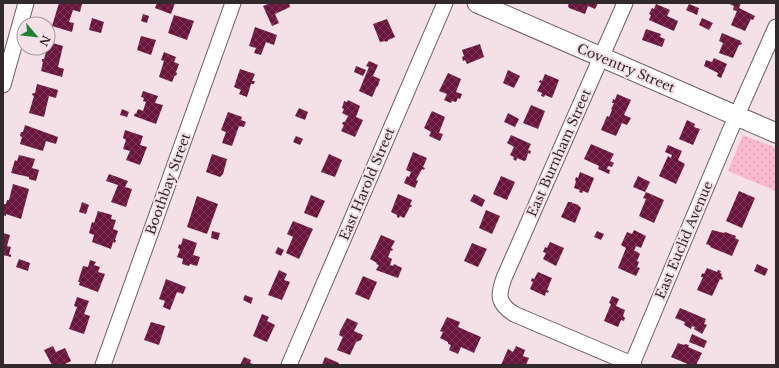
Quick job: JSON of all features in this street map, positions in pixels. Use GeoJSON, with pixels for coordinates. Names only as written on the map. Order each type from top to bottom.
{"type":"FeatureCollection","features":[{"type":"Feature","properties":{"kind":"street"},"geometry":{"type":"LineString","coordinates":[[4,79],[26,3]]}},
{"type":"Feature","properties":{"kind":"street","name":"Boothbay Street"},"geometry":{"type":"LineString","coordinates":[[103,365],[233,3]]}},
{"type":"Feature","properties":{"kind":"street","name":"East Harold Street"},"geometry":{"type":"LineString","coordinates":[[289,365],[445,3]]}},
{"type":"Feature","properties":{"kind":"street","name":"Coventry Street"},"geometry":{"type":"LineString","coordinates":[[477,3],[776,133]]}},
{"type":"Feature","properties":{"kind":"street","name":"East Burnham Street"},"geometry":{"type":"LineString","coordinates":[[625,3],[499,290],[502,303],[514,314],[633,365]]}},
{"type":"Feature","properties":{"kind":"street","name":"East Euclid Avenue"},"geometry":{"type":"LineString","coordinates":[[633,365],[737,116],[776,27]]}},
{"type":"Feature","properties":{"kind":"shaded area"},"geometry":{"type":"Polygon","coordinates":[[[743,135],[776,148],[776,191],[728,171],[743,135]]]}},
{"type":"Feature","properties":{"kind":"building"},"geometry":{"type":"Polygon","coordinates":[[[59,3],[82,4],[80,12],[73,10],[69,22],[74,23],[72,32],[56,27],[55,16],[59,3]]]}},
{"type":"Feature","properties":{"kind":"building"},"geometry":{"type":"Polygon","coordinates":[[[157,3],[175,3],[171,14],[155,8],[157,3]]]}},
{"type":"Feature","properties":{"kind":"building"},"geometry":{"type":"Polygon","coordinates":[[[268,3],[289,3],[290,7],[275,14],[279,23],[272,26],[263,6],[268,3]]]}},
{"type":"Feature","properties":{"kind":"building"},"geometry":{"type":"Polygon","coordinates":[[[569,3],[598,3],[595,9],[588,6],[585,14],[569,8],[569,3]]]}},
{"type":"Feature","properties":{"kind":"building"},"geometry":{"type":"Polygon","coordinates":[[[727,3],[741,3],[739,8],[755,16],[753,20],[751,19],[745,31],[731,25],[737,11],[733,10],[734,6],[727,3]]]}},
{"type":"Feature","properties":{"kind":"building"},"geometry":{"type":"Polygon","coordinates":[[[656,4],[670,10],[667,16],[678,21],[674,31],[649,20],[651,15],[649,14],[652,8],[654,9],[656,4]]]}},
{"type":"Feature","properties":{"kind":"building"},"geometry":{"type":"Polygon","coordinates":[[[689,4],[699,8],[697,15],[686,10],[689,4]]]}},
{"type":"Feature","properties":{"kind":"building"},"geometry":{"type":"Polygon","coordinates":[[[143,14],[149,16],[147,23],[141,21],[143,14]]]}},
{"type":"Feature","properties":{"kind":"building"},"geometry":{"type":"Polygon","coordinates":[[[174,15],[194,21],[187,40],[168,33],[174,15]]]}},
{"type":"Feature","properties":{"kind":"building"},"geometry":{"type":"Polygon","coordinates":[[[92,18],[104,22],[101,33],[89,30],[92,18]]]}},
{"type":"Feature","properties":{"kind":"building"},"geometry":{"type":"Polygon","coordinates":[[[702,18],[713,23],[709,30],[699,25],[702,18]]]}},
{"type":"Feature","properties":{"kind":"building"},"geometry":{"type":"Polygon","coordinates":[[[387,19],[395,37],[385,42],[380,42],[373,24],[387,19]]]}},
{"type":"Feature","properties":{"kind":"building"},"geometry":{"type":"Polygon","coordinates":[[[255,27],[277,35],[274,45],[266,42],[261,55],[254,53],[256,48],[249,46],[255,27]]]}},
{"type":"Feature","properties":{"kind":"building"},"geometry":{"type":"Polygon","coordinates":[[[646,29],[661,34],[660,37],[665,39],[662,47],[642,40],[646,29]]]}},
{"type":"Feature","properties":{"kind":"building"},"geometry":{"type":"Polygon","coordinates":[[[722,33],[741,41],[740,42],[742,43],[739,45],[733,58],[719,53],[723,43],[719,41],[722,33]]]}},
{"type":"Feature","properties":{"kind":"building"},"geometry":{"type":"Polygon","coordinates":[[[141,36],[156,40],[151,55],[137,50],[141,36]]]}},
{"type":"Feature","properties":{"kind":"building"},"geometry":{"type":"Polygon","coordinates":[[[56,44],[63,46],[58,67],[64,69],[62,77],[41,71],[43,62],[42,59],[44,59],[45,56],[56,56],[56,44]]]}},
{"type":"Feature","properties":{"kind":"building"},"geometry":{"type":"Polygon","coordinates":[[[480,44],[484,57],[467,64],[465,60],[463,61],[462,57],[464,56],[462,50],[480,44]]]}},
{"type":"Feature","properties":{"kind":"building"},"geometry":{"type":"Polygon","coordinates":[[[164,52],[176,57],[174,62],[179,64],[176,76],[175,75],[172,82],[159,77],[164,61],[161,60],[164,52]]]}},
{"type":"Feature","properties":{"kind":"building"},"geometry":{"type":"Polygon","coordinates":[[[714,58],[727,64],[721,78],[717,76],[718,73],[704,66],[706,60],[712,62],[714,58]]]}},
{"type":"Feature","properties":{"kind":"building"},"geometry":{"type":"Polygon","coordinates":[[[369,61],[378,65],[373,76],[380,79],[372,97],[359,91],[369,67],[366,66],[369,61]]]}},
{"type":"Feature","properties":{"kind":"building"},"geometry":{"type":"Polygon","coordinates":[[[356,66],[366,70],[363,76],[354,72],[356,66]]]}},
{"type":"Feature","properties":{"kind":"building"},"geometry":{"type":"Polygon","coordinates":[[[240,69],[255,74],[252,81],[255,81],[254,84],[251,84],[247,97],[239,94],[241,90],[234,87],[240,69]]]}},
{"type":"Feature","properties":{"kind":"building"},"geometry":{"type":"Polygon","coordinates":[[[508,70],[520,76],[514,88],[503,83],[508,70]]]}},
{"type":"Feature","properties":{"kind":"building"},"geometry":{"type":"Polygon","coordinates":[[[448,73],[461,79],[456,92],[462,94],[460,99],[458,98],[456,102],[452,101],[451,103],[444,100],[447,94],[439,91],[448,73]]]}},
{"type":"Feature","properties":{"kind":"building"},"geometry":{"type":"Polygon","coordinates":[[[545,74],[559,80],[552,98],[545,95],[544,97],[541,96],[542,93],[537,91],[541,83],[539,82],[540,80],[542,81],[545,74]]]}},
{"type":"Feature","properties":{"kind":"building"},"geometry":{"type":"Polygon","coordinates":[[[37,84],[58,90],[56,98],[49,96],[44,117],[29,113],[34,96],[32,95],[35,93],[37,84]]]}},
{"type":"Feature","properties":{"kind":"building"},"geometry":{"type":"Polygon","coordinates":[[[143,91],[158,96],[155,103],[163,105],[156,124],[134,116],[138,109],[143,111],[146,102],[143,101],[144,98],[141,97],[143,91]]]}},
{"type":"Feature","properties":{"kind":"building"},"geometry":{"type":"Polygon","coordinates":[[[617,94],[631,100],[624,115],[631,118],[627,125],[622,123],[616,136],[601,130],[607,116],[609,117],[614,103],[612,103],[613,99],[615,100],[617,94]]]}},
{"type":"Feature","properties":{"kind":"building"},"geometry":{"type":"Polygon","coordinates":[[[348,100],[360,106],[356,117],[363,120],[355,137],[341,131],[344,125],[342,124],[348,116],[342,113],[344,109],[342,108],[344,101],[347,102],[348,100]]]}},
{"type":"Feature","properties":{"kind":"building"},"geometry":{"type":"Polygon","coordinates":[[[531,105],[545,111],[538,129],[523,123],[531,105]]]}},
{"type":"Feature","properties":{"kind":"building"},"geometry":{"type":"Polygon","coordinates":[[[299,108],[308,112],[305,120],[295,116],[299,108]]]}},
{"type":"Feature","properties":{"kind":"building"},"geometry":{"type":"Polygon","coordinates":[[[122,109],[129,112],[127,117],[120,115],[122,109]]]}},
{"type":"Feature","properties":{"kind":"building"},"geometry":{"type":"Polygon","coordinates":[[[432,111],[445,117],[439,133],[443,134],[440,141],[429,136],[431,132],[424,128],[432,111]]]}},
{"type":"Feature","properties":{"kind":"building"},"geometry":{"type":"Polygon","coordinates":[[[228,112],[242,117],[241,120],[246,122],[244,127],[239,126],[232,146],[222,143],[226,132],[221,130],[228,112]]]}},
{"type":"Feature","properties":{"kind":"building"},"geometry":{"type":"Polygon","coordinates":[[[508,113],[519,119],[515,127],[504,122],[508,113]]]}},
{"type":"Feature","properties":{"kind":"building"},"geometry":{"type":"Polygon","coordinates":[[[687,120],[695,124],[694,127],[700,129],[693,145],[679,139],[687,120]]]}},
{"type":"Feature","properties":{"kind":"building"},"geometry":{"type":"Polygon","coordinates":[[[25,125],[58,137],[56,144],[46,141],[43,151],[20,144],[22,137],[20,136],[21,132],[23,132],[25,125]]]}},
{"type":"Feature","properties":{"kind":"building"},"geometry":{"type":"Polygon","coordinates":[[[125,130],[143,136],[140,145],[147,147],[140,165],[126,160],[130,151],[123,149],[126,140],[123,138],[125,130]]]}},
{"type":"Feature","properties":{"kind":"building"},"geometry":{"type":"Polygon","coordinates":[[[511,135],[531,144],[528,150],[531,151],[530,154],[528,153],[526,160],[524,161],[517,158],[516,161],[513,159],[514,157],[510,155],[514,147],[507,143],[511,135]]]}},
{"type":"Feature","properties":{"kind":"building"},"geometry":{"type":"Polygon","coordinates":[[[296,136],[303,139],[300,145],[293,142],[296,136]]]}},
{"type":"Feature","properties":{"kind":"building"},"geometry":{"type":"Polygon","coordinates":[[[591,144],[614,154],[610,161],[614,163],[612,167],[608,166],[607,169],[610,170],[609,174],[598,169],[599,166],[584,159],[591,144]]]}},
{"type":"Feature","properties":{"kind":"building"},"geometry":{"type":"Polygon","coordinates":[[[668,145],[682,151],[678,160],[685,164],[676,184],[659,176],[668,156],[671,158],[672,155],[665,152],[668,145]]]}},
{"type":"Feature","properties":{"kind":"building"},"geometry":{"type":"Polygon","coordinates":[[[413,152],[427,158],[423,167],[425,168],[424,170],[422,169],[416,180],[418,181],[415,188],[404,183],[407,176],[409,177],[411,172],[406,170],[413,152]]]}},
{"type":"Feature","properties":{"kind":"building"},"geometry":{"type":"Polygon","coordinates":[[[212,154],[227,159],[223,174],[220,177],[206,172],[212,154]]]}},
{"type":"Feature","properties":{"kind":"building"},"geometry":{"type":"Polygon","coordinates":[[[329,154],[342,160],[335,177],[321,172],[329,154]]]}},
{"type":"Feature","properties":{"kind":"building"},"geometry":{"type":"Polygon","coordinates":[[[19,155],[35,159],[32,168],[39,170],[36,181],[29,179],[29,177],[11,173],[15,160],[17,161],[19,155]]]}},
{"type":"Feature","properties":{"kind":"building"},"geometry":{"type":"Polygon","coordinates":[[[580,172],[594,178],[588,193],[583,191],[582,193],[579,192],[580,190],[574,188],[576,177],[578,178],[580,172]]]}},
{"type":"Feature","properties":{"kind":"building"},"geometry":{"type":"Polygon","coordinates":[[[109,174],[128,181],[125,187],[132,189],[126,207],[111,202],[118,185],[106,181],[109,174]]]}},
{"type":"Feature","properties":{"kind":"building"},"geometry":{"type":"Polygon","coordinates":[[[501,176],[515,182],[507,200],[493,194],[501,176]]]}},
{"type":"Feature","properties":{"kind":"building"},"geometry":{"type":"Polygon","coordinates":[[[638,176],[650,182],[645,192],[633,187],[638,176]]]}},
{"type":"Feature","properties":{"kind":"building"},"geometry":{"type":"Polygon","coordinates":[[[13,184],[29,189],[21,219],[6,214],[6,216],[3,215],[3,204],[6,204],[7,200],[9,200],[13,184]]]}},
{"type":"Feature","properties":{"kind":"building"},"geometry":{"type":"Polygon","coordinates":[[[739,191],[755,198],[742,228],[726,221],[739,191]]]}},
{"type":"Feature","properties":{"kind":"building"},"geometry":{"type":"Polygon","coordinates":[[[646,192],[664,200],[654,223],[639,216],[646,199],[643,198],[646,192]]]}},
{"type":"Feature","properties":{"kind":"building"},"geometry":{"type":"Polygon","coordinates":[[[398,194],[412,200],[410,205],[412,205],[404,218],[400,216],[399,218],[391,212],[398,194]]]}},
{"type":"Feature","properties":{"kind":"building"},"geometry":{"type":"Polygon","coordinates":[[[474,194],[485,200],[482,207],[470,201],[474,194]]]}},
{"type":"Feature","properties":{"kind":"building"},"geometry":{"type":"Polygon","coordinates":[[[311,195],[325,201],[317,218],[304,213],[311,195]]]}},
{"type":"Feature","properties":{"kind":"building"},"geometry":{"type":"Polygon","coordinates":[[[197,196],[218,204],[207,234],[187,227],[197,196]]]}},
{"type":"Feature","properties":{"kind":"building"},"geometry":{"type":"Polygon","coordinates":[[[82,202],[89,205],[86,214],[79,212],[82,202]]]}},
{"type":"Feature","properties":{"kind":"building"},"geometry":{"type":"Polygon","coordinates":[[[568,202],[577,204],[581,208],[575,223],[561,217],[568,202]]]}},
{"type":"Feature","properties":{"kind":"building"},"geometry":{"type":"Polygon","coordinates":[[[486,210],[500,216],[492,234],[479,228],[486,210]]]}},
{"type":"Feature","properties":{"kind":"building"},"geometry":{"type":"Polygon","coordinates":[[[98,211],[112,215],[111,219],[116,220],[113,229],[118,231],[115,243],[113,242],[111,249],[92,242],[94,235],[89,233],[92,222],[94,223],[98,211]]]}},
{"type":"Feature","properties":{"kind":"building"},"geometry":{"type":"Polygon","coordinates":[[[293,221],[313,229],[299,259],[286,253],[293,237],[287,234],[293,221]]]}},
{"type":"Feature","properties":{"kind":"building"},"geometry":{"type":"Polygon","coordinates":[[[634,230],[646,236],[641,248],[636,246],[634,251],[640,254],[637,261],[639,262],[637,267],[640,268],[636,276],[618,268],[626,248],[621,245],[627,232],[632,234],[634,230]]]}},
{"type":"Feature","properties":{"kind":"building"},"geometry":{"type":"Polygon","coordinates":[[[712,230],[725,232],[736,236],[735,238],[739,240],[732,256],[706,244],[712,230]]]}},
{"type":"Feature","properties":{"kind":"building"},"geometry":{"type":"Polygon","coordinates":[[[212,231],[220,233],[218,240],[211,238],[212,231]]]}},
{"type":"Feature","properties":{"kind":"building"},"geometry":{"type":"Polygon","coordinates":[[[597,231],[604,234],[601,240],[594,237],[597,231]]]}},
{"type":"Feature","properties":{"kind":"building"},"geometry":{"type":"Polygon","coordinates":[[[3,233],[10,235],[7,246],[11,247],[9,254],[11,257],[3,255],[3,233]]]}},
{"type":"Feature","properties":{"kind":"building"},"geometry":{"type":"Polygon","coordinates":[[[381,235],[395,241],[391,248],[393,249],[388,257],[392,259],[390,265],[393,266],[394,264],[402,268],[398,278],[376,270],[379,265],[370,259],[381,235]]]}},
{"type":"Feature","properties":{"kind":"building"},"geometry":{"type":"Polygon","coordinates":[[[183,238],[197,243],[193,255],[200,257],[197,266],[182,264],[183,259],[177,257],[180,249],[178,248],[179,244],[181,245],[183,238]]]}},
{"type":"Feature","properties":{"kind":"building"},"geometry":{"type":"Polygon","coordinates":[[[550,242],[564,248],[556,266],[543,259],[546,253],[543,252],[545,247],[547,248],[550,242]]]}},
{"type":"Feature","properties":{"kind":"building"},"geometry":{"type":"Polygon","coordinates":[[[472,243],[487,249],[478,267],[464,261],[472,243]]]}},
{"type":"Feature","properties":{"kind":"building"},"geometry":{"type":"Polygon","coordinates":[[[278,247],[284,250],[281,256],[275,253],[278,247]]]}},
{"type":"Feature","properties":{"kind":"building"},"geometry":{"type":"Polygon","coordinates":[[[19,259],[30,263],[28,271],[16,267],[19,259]]]}},
{"type":"Feature","properties":{"kind":"building"},"geometry":{"type":"Polygon","coordinates":[[[90,260],[96,262],[94,265],[100,267],[98,272],[105,274],[98,292],[79,285],[80,282],[78,282],[83,266],[88,267],[90,260]]]}},
{"type":"Feature","properties":{"kind":"building"},"geometry":{"type":"Polygon","coordinates":[[[757,264],[768,269],[765,276],[754,271],[757,264]]]}},
{"type":"Feature","properties":{"kind":"building"},"geometry":{"type":"Polygon","coordinates":[[[707,268],[717,272],[718,270],[721,271],[720,273],[722,274],[721,276],[723,278],[722,280],[720,279],[712,296],[697,290],[703,277],[701,277],[702,273],[704,274],[707,268]]]}},
{"type":"Feature","properties":{"kind":"building"},"geometry":{"type":"Polygon","coordinates":[[[279,270],[287,274],[284,280],[290,282],[282,300],[268,295],[279,270]]]}},
{"type":"Feature","properties":{"kind":"building"},"geometry":{"type":"Polygon","coordinates":[[[538,272],[552,278],[547,290],[549,291],[548,293],[546,292],[545,296],[530,289],[533,282],[531,281],[532,278],[534,279],[538,272]]]}},
{"type":"Feature","properties":{"kind":"building"},"geometry":{"type":"Polygon","coordinates":[[[363,276],[377,282],[369,300],[355,294],[363,276]]]}},
{"type":"Feature","properties":{"kind":"building"},"geometry":{"type":"Polygon","coordinates":[[[166,279],[186,287],[183,294],[177,292],[170,310],[163,307],[165,301],[159,299],[166,279]]]}},
{"type":"Feature","properties":{"kind":"building"},"geometry":{"type":"Polygon","coordinates":[[[245,295],[253,298],[251,304],[243,300],[245,295]]]}},
{"type":"Feature","properties":{"kind":"building"},"geometry":{"type":"Polygon","coordinates":[[[612,296],[619,299],[616,306],[625,310],[623,316],[625,318],[624,321],[621,320],[618,327],[604,321],[611,304],[609,303],[612,296]]]}},
{"type":"Feature","properties":{"kind":"building"},"geometry":{"type":"Polygon","coordinates":[[[77,297],[89,301],[84,314],[90,316],[84,334],[69,329],[77,307],[74,306],[77,297]]]}},
{"type":"Feature","properties":{"kind":"building"},"geometry":{"type":"Polygon","coordinates":[[[680,308],[706,319],[704,324],[707,325],[702,334],[694,329],[695,327],[692,326],[691,329],[684,325],[685,322],[675,318],[680,308]]]}},
{"type":"Feature","properties":{"kind":"building"},"geometry":{"type":"Polygon","coordinates":[[[262,314],[269,317],[267,321],[275,325],[267,342],[253,336],[262,314]]]}},
{"type":"Feature","properties":{"kind":"building"},"geometry":{"type":"Polygon","coordinates":[[[447,317],[460,322],[458,327],[481,337],[474,353],[461,347],[458,354],[449,350],[451,345],[440,338],[443,332],[440,331],[447,317]]]}},
{"type":"Feature","properties":{"kind":"building"},"geometry":{"type":"Polygon","coordinates":[[[347,318],[358,323],[354,331],[363,335],[361,340],[356,342],[350,355],[337,350],[343,337],[339,335],[339,333],[347,318]]]}},
{"type":"Feature","properties":{"kind":"building"},"geometry":{"type":"Polygon","coordinates":[[[151,322],[165,326],[159,345],[144,340],[151,322]]]}},
{"type":"Feature","properties":{"kind":"building"},"geometry":{"type":"Polygon","coordinates":[[[692,334],[707,341],[704,348],[689,342],[692,334]]]}},
{"type":"Feature","properties":{"kind":"building"},"geometry":{"type":"Polygon","coordinates":[[[678,343],[689,345],[688,347],[702,353],[696,365],[690,365],[671,357],[678,343]]]}},
{"type":"Feature","properties":{"kind":"building"},"geometry":{"type":"Polygon","coordinates":[[[53,346],[56,352],[65,348],[71,361],[63,365],[52,365],[44,350],[53,346]]]}},
{"type":"Feature","properties":{"kind":"building"},"geometry":{"type":"Polygon","coordinates":[[[516,346],[525,350],[523,356],[529,358],[526,365],[501,365],[508,349],[513,352],[516,346]]]}},
{"type":"Feature","properties":{"kind":"building"},"geometry":{"type":"Polygon","coordinates":[[[244,357],[251,360],[250,363],[256,365],[240,365],[244,357]]]}},
{"type":"Feature","properties":{"kind":"building"},"geometry":{"type":"Polygon","coordinates":[[[325,357],[339,363],[338,365],[322,365],[325,357]]]}}]}
